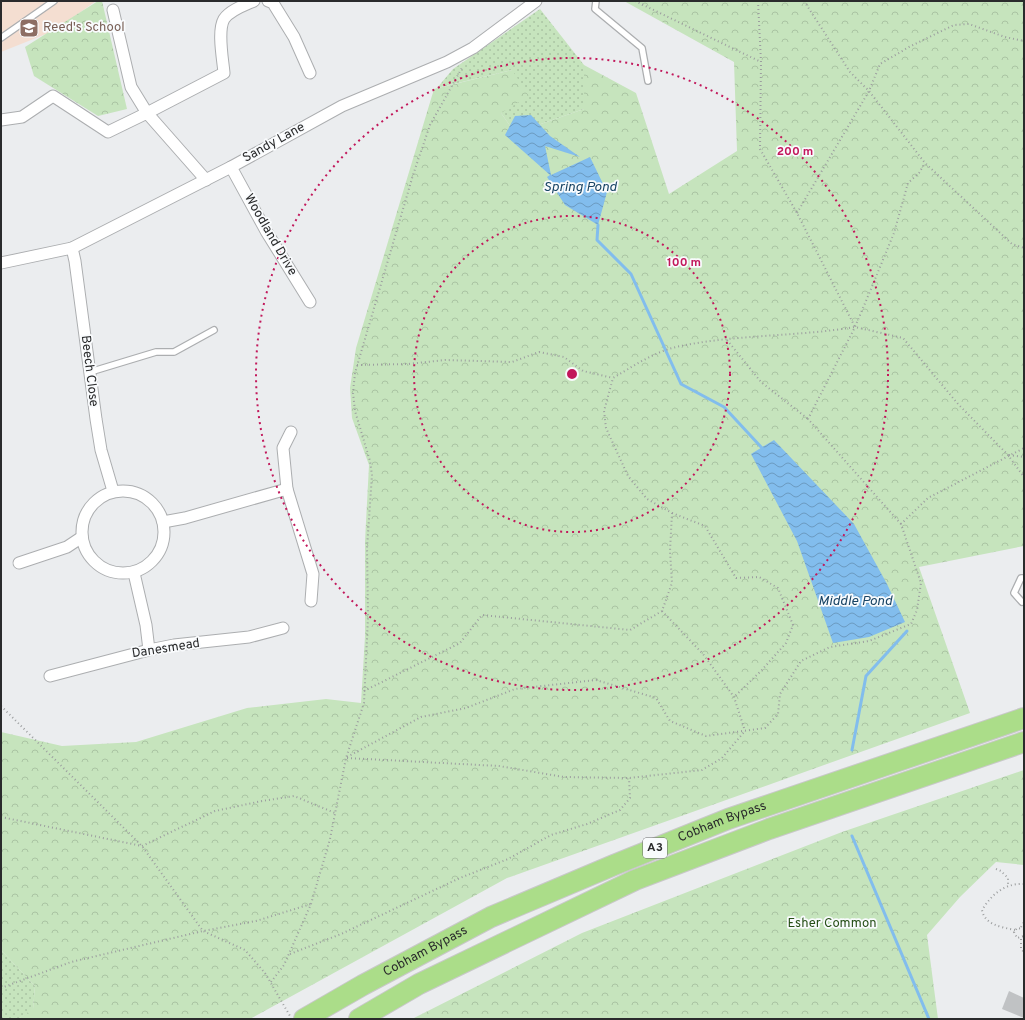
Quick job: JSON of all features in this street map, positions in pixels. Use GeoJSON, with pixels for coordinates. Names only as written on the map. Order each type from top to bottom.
{"type":"FeatureCollection","features":[{"type":"Feature","properties":{"kind":"highway","name":"Cobham Bypass"},"geometry":{"type":"LineString","coordinates":[[304,1019],[363,985],[491,917],[614,865],[728,819],[1024,718]]}},
{"type":"Feature","properties":{"kind":"highway","name":"Cobham Bypass"},"geometry":{"type":"LineString","coordinates":[[359,1019],[419,984],[635,880],[769,829],[1024,742]]}},
{"type":"Feature","properties":{"kind":"street"},"geometry":{"type":"LineString","coordinates":[[1,120],[22,117],[53,96],[108,132],[224,73],[220,41],[224,19],[237,8],[254,1]]}},
{"type":"Feature","properties":{"kind":"street"},"geometry":{"type":"LineString","coordinates":[[268,1],[273,3],[290,30],[310,73]]}},
{"type":"Feature","properties":{"kind":"street","name":"Sandy Lane"},"geometry":{"type":"LineString","coordinates":[[1,263],[72,248],[231,167],[342,106],[420,75],[473,48],[521,5],[536,1]]}},
{"type":"Feature","properties":{"kind":"street"},"geometry":{"type":"LineString","coordinates":[[113,10],[131,87],[147,113],[206,180]]}},
{"type":"Feature","properties":{"kind":"street","name":"Woodland Drive"},"geometry":{"type":"LineString","coordinates":[[231,167],[266,232],[310,302]]}},
{"type":"Feature","properties":{"kind":"street","name":"Beech Close"},"geometry":{"type":"LineString","coordinates":[[72,248],[101,450],[113,491]]}},
{"type":"Feature","properties":{"kind":"street"},"geometry":{"type":"LineString","coordinates":[[291,432],[283,448],[287,489],[313,574],[310,601]]}},
{"type":"Feature","properties":{"kind":"street"},"geometry":{"type":"LineString","coordinates":[[163,522],[185,518],[287,489]]}},
{"type":"Feature","properties":{"kind":"street"},"geometry":{"type":"LineString","coordinates":[[128,490],[138,493],[151,500],[160,511],[163,522],[165,531],[161,551],[148,566],[134,572],[113,573],[105,570],[88,555],[82,537],[82,523],[85,515],[99,498],[113,491],[128,490]]}},
{"type":"Feature","properties":{"kind":"street"},"geometry":{"type":"LineString","coordinates":[[19,563],[67,547],[82,537]]}},
{"type":"Feature","properties":{"kind":"street"},"geometry":{"type":"LineString","coordinates":[[134,572],[146,625],[149,650]]}},
{"type":"Feature","properties":{"kind":"street","name":"Danesmead"},"geometry":{"type":"LineString","coordinates":[[50,676],[149,650],[174,645],[249,637],[283,628]]}},
{"type":"Feature","properties":{"kind":"lane"},"geometry":{"type":"LineString","coordinates":[[1,38],[54,1]]}},
{"type":"Feature","properties":{"kind":"lane"},"geometry":{"type":"LineString","coordinates":[[596,1],[595,9],[642,48],[648,81]]}},
{"type":"Feature","properties":{"kind":"lane"},"geometry":{"type":"LineString","coordinates":[[90,372],[156,352],[174,352],[214,330]]}},
{"type":"Feature","properties":{"kind":"lane"},"geometry":{"type":"LineString","coordinates":[[1022,602],[1014,593],[1021,578],[1024,578]]}},
{"type":"Feature","properties":{"kind":"path"},"geometry":{"type":"LineString","coordinates":[[635,1],[761,62]]}},
{"type":"Feature","properties":{"kind":"path"},"geometry":{"type":"LineString","coordinates":[[758,1],[761,62],[760,149],[797,213],[855,327]]}},
{"type":"Feature","properties":{"kind":"path"},"geometry":{"type":"LineString","coordinates":[[804,1],[850,72],[869,91],[925,163],[1012,244],[1024,248]]}},
{"type":"Feature","properties":{"kind":"path"},"geometry":{"type":"LineString","coordinates":[[797,213],[869,91],[880,64],[909,47],[954,25],[969,24],[1005,37],[1024,40]]}},
{"type":"Feature","properties":{"kind":"path"},"geometry":{"type":"LineString","coordinates":[[271,982],[284,965],[311,904],[330,839],[346,758],[364,703],[368,617],[367,548],[372,475],[370,461],[355,411],[353,393],[357,365],[413,175],[430,125],[473,48]]}},
{"type":"Feature","properties":{"kind":"path"},"geometry":{"type":"LineString","coordinates":[[808,420],[855,327],[894,233],[908,183],[919,173],[925,163]]}},
{"type":"Feature","properties":{"kind":"path"},"geometry":{"type":"LineString","coordinates":[[357,365],[408,364],[445,360],[512,362],[539,352],[564,357],[583,371],[613,378],[662,352],[675,347],[728,340],[824,332],[855,327],[903,338],[958,404],[1008,455],[1024,477]]}},
{"type":"Feature","properties":{"kind":"path"},"geometry":{"type":"LineString","coordinates":[[346,758],[421,717],[466,708],[515,689],[596,680],[656,698],[670,720],[706,736],[765,728],[778,714],[780,694],[801,662],[830,647],[869,641],[911,624],[916,610],[921,583],[901,524],[808,420],[761,382],[728,340]]}},
{"type":"Feature","properties":{"kind":"path"},"geometry":{"type":"LineString","coordinates":[[613,378],[604,411],[606,428],[628,476],[647,499],[672,513],[705,526],[736,578],[759,577],[778,588],[793,625],[786,644],[734,697]]}},
{"type":"Feature","properties":{"kind":"path"},"geometry":{"type":"LineString","coordinates":[[901,524],[928,498],[1024,448]]}},
{"type":"Feature","properties":{"kind":"path"},"geometry":{"type":"LineString","coordinates":[[1008,455],[1024,457]]}},
{"type":"Feature","properties":{"kind":"path"},"geometry":{"type":"LineString","coordinates":[[364,691],[460,643],[482,615],[630,630],[662,610],[672,583],[670,551],[672,513]]}},
{"type":"Feature","properties":{"kind":"path"},"geometry":{"type":"LineString","coordinates":[[662,610],[703,654],[734,697],[745,731]]}},
{"type":"Feature","properties":{"kind":"path"},"geometry":{"type":"LineString","coordinates":[[1,706],[142,846],[203,931],[245,950],[265,972],[292,1019]]}},
{"type":"Feature","properties":{"kind":"path"},"geometry":{"type":"LineString","coordinates":[[346,758],[499,766],[564,777],[629,778],[702,770],[722,758],[745,731]]}},
{"type":"Feature","properties":{"kind":"path"},"geometry":{"type":"LineString","coordinates":[[289,955],[355,928],[460,878],[508,859],[550,835],[587,824],[620,810],[630,798],[629,778]]}},
{"type":"Feature","properties":{"kind":"path"},"geometry":{"type":"LineString","coordinates":[[1,817],[142,846],[215,811],[262,801],[294,796],[335,813]]}},
{"type":"Feature","properties":{"kind":"path"},"geometry":{"type":"LineString","coordinates":[[996,870],[1001,871],[1008,878],[1008,886]]}},
{"type":"Feature","properties":{"kind":"path"},"geometry":{"type":"LineString","coordinates":[[1024,884],[1003,888],[989,898],[982,910],[984,918],[987,921],[1001,927],[1015,930],[1021,927],[1024,922]]}},
{"type":"Feature","properties":{"kind":"path"},"geometry":{"type":"LineString","coordinates":[[1,988],[71,962],[203,931],[256,921],[311,904]]}},
{"type":"Feature","properties":{"kind":"path"},"geometry":{"type":"LineString","coordinates":[[1015,930],[1016,937],[1021,938]]}},
{"type":"Feature","properties":{"kind":"path"},"geometry":{"type":"LineString","coordinates":[[1021,938],[1021,949],[1024,952]]}},
{"type":"Feature","properties":{"kind":"shaded area","name":"Reed's School"},"geometry":{"type":"Polygon","coordinates":[[[1,1],[96,1],[68,21],[46,34],[1,52],[1,1]]]}},
{"type":"Feature","properties":{"kind":"green space"},"geometry":{"type":"Polygon","coordinates":[[[98,1],[102,1],[127,109],[98,116],[34,76],[25,47],[98,1]]]}},
{"type":"Feature","properties":{"kind":"green space"},"geometry":{"type":"Polygon","coordinates":[[[624,1],[1024,1],[1024,546],[919,567],[970,713],[507,878],[250,1019],[18,1019],[33,1009],[35,986],[1,950],[1,732],[62,746],[136,742],[247,708],[326,699],[361,703],[365,636],[365,541],[369,465],[352,418],[350,388],[356,348],[434,89],[512,70],[529,96],[501,113],[515,133],[584,109],[584,65],[636,93],[669,194],[737,151],[734,62],[624,1]]]}},
{"type":"Feature","properties":{"kind":"green space"},"geometry":{"type":"Polygon","coordinates":[[[540,9],[584,65],[584,109],[515,133],[501,113],[512,70],[437,88],[453,69],[540,9]]]}},
{"type":"Feature","properties":{"kind":"green space","name":"Esher Common"},"geometry":{"type":"Polygon","coordinates":[[[1024,770],[1024,865],[996,862],[960,897],[927,935],[938,1019],[412,1019],[582,933],[842,832],[1024,770]]]}},
{"type":"Feature","properties":{"kind":"green space"},"geometry":{"type":"Polygon","coordinates":[[[1,950],[35,986],[33,1010],[18,1019],[1,1019],[1,950]]]}},
{"type":"Feature","properties":{"kind":"water","name":"Spring Pond"},"geometry":{"type":"Polygon","coordinates":[[[531,115],[550,136],[580,157],[545,146],[551,175],[590,157],[607,192],[598,225],[565,205],[547,177],[550,175],[505,135],[515,116],[531,115]]]}},
{"type":"Feature","properties":{"kind":"water","name":"Middle Pond"},"geometry":{"type":"Polygon","coordinates":[[[774,440],[854,524],[887,584],[905,622],[869,637],[833,643],[797,541],[751,454],[774,440]]]}},
{"type":"Feature","properties":{"kind":"building"},"geometry":{"type":"Polygon","coordinates":[[[1009,991],[1024,998],[1024,1018],[1002,1009],[1009,991]]]}},
{"type":"Feature","properties":{"kind":"waterway"},"geometry":{"type":"LineString","coordinates":[[598,225],[597,240],[631,274],[681,384],[724,407],[762,448]]}},
{"type":"Feature","properties":{"kind":"waterway"},"geometry":{"type":"LineString","coordinates":[[852,750],[866,676],[907,631]]}},
{"type":"Feature","properties":{"kind":"waterway"},"geometry":{"type":"LineString","coordinates":[[852,836],[929,1019]]}},
{"type":"Feature","properties":{"kind":"place","name":"Reed's School"},"geometry":{"type":"Point","coordinates":[29,28]}}]}
